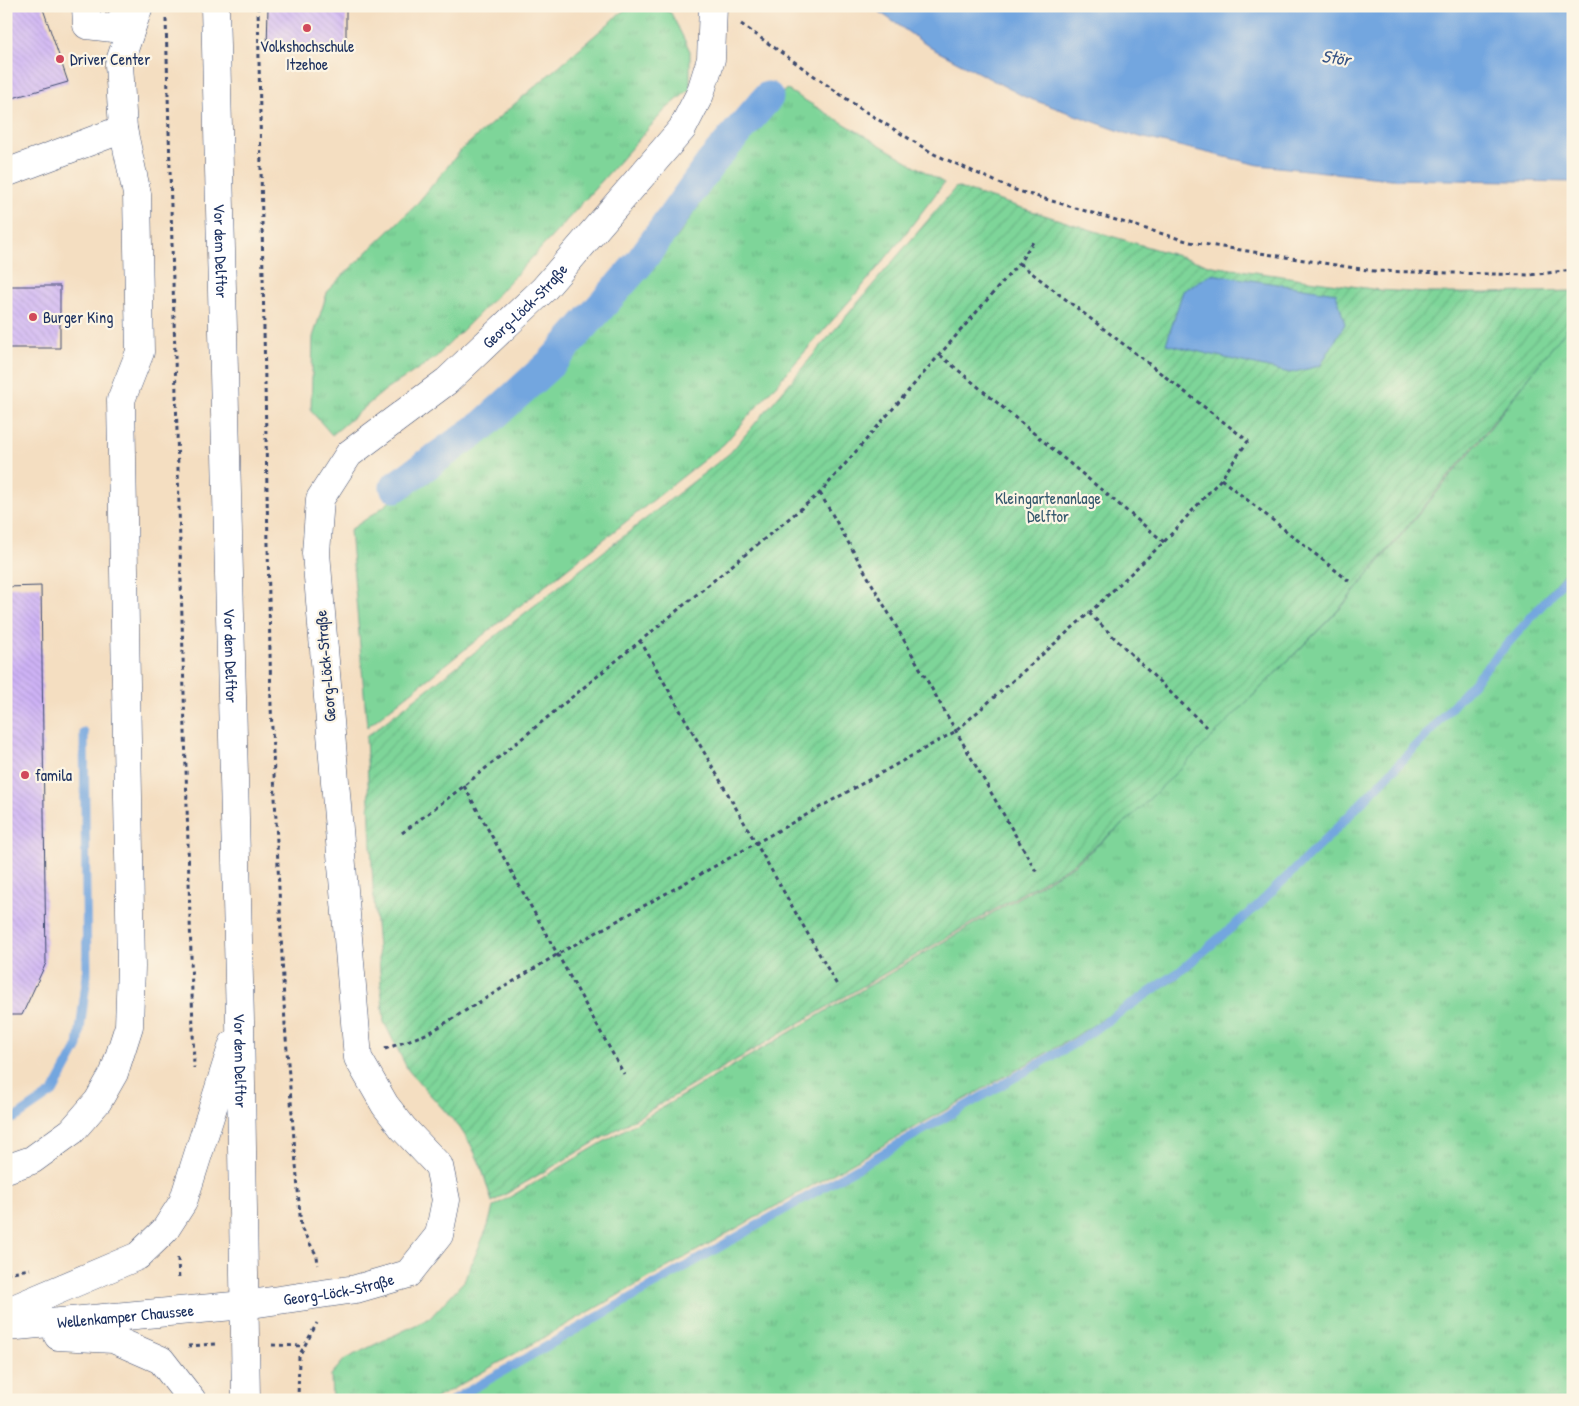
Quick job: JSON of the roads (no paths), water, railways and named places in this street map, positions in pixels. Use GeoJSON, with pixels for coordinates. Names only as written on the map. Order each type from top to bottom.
{"type":"FeatureCollection","features":[{"type":"Feature","properties":{"kind":"street"},"geometry":{"type":"LineString","coordinates":[[86,6],[87,25],[113,28],[137,6]]}},
{"type":"Feature","properties":{"kind":"street"},"geometry":{"type":"LineString","coordinates":[[6,1169],[32,1160],[56,1143],[72,1131],[92,1108],[114,1073],[129,1026],[131,957],[121,400],[140,352],[137,194],[123,129],[119,64],[137,6]]}},
{"type":"Feature","properties":{"kind":"street","name":"Vor dem Delftor"},"geometry":{"type":"LineString","coordinates":[[215,6],[240,1021],[246,1400]]}},
{"type":"Feature","properties":{"kind":"street","name":"Georg-Löck-Straße"},"geometry":{"type":"LineString","coordinates":[[244,1305],[356,1289],[408,1274],[439,1235],[446,1200],[439,1166],[403,1128],[385,1105],[358,1058],[316,553],[320,499],[349,454],[447,381],[544,289],[682,129],[700,94],[711,59],[713,6]]}},
{"type":"Feature","properties":{"kind":"street"},"geometry":{"type":"LineString","coordinates":[[6,173],[123,129]]}},
{"type":"Feature","properties":{"kind":"street"},"geometry":{"type":"LineString","coordinates":[[6,1312],[138,1256],[165,1230],[183,1202],[240,1021]]}},
{"type":"Feature","properties":{"kind":"street","name":"Wellenkamper Chaussee"},"geometry":{"type":"LineString","coordinates":[[6,1327],[244,1305]]}},
{"type":"Feature","properties":{"kind":"street"},"geometry":{"type":"LineString","coordinates":[[6,1333],[113,1339],[161,1360],[192,1400]]}},
{"type":"Feature","properties":{"kind":"water","name":"Stör"},"geometry":{"type":"Polygon","coordinates":[[[871,6],[1573,6],[1573,182],[1391,179],[1259,165],[1128,134],[1025,97],[931,48],[871,6]]]}},
{"type":"Feature","properties":{"kind":"water"},"geometry":{"type":"Polygon","coordinates":[[[1211,274],[1336,293],[1345,324],[1320,366],[1290,373],[1166,344],[1183,291],[1211,274]]]}},
{"type":"Feature","properties":{"kind":"waterway"},"geometry":{"type":"LineString","coordinates":[[395,487],[483,425],[551,363],[640,262],[710,164],[768,97]]}},
{"type":"Feature","properties":{"kind":"waterway"},"geometry":{"type":"LineString","coordinates":[[453,1400],[1075,1043],[1179,972],[1256,907],[1333,832],[1424,738],[1573,570]]}},
{"type":"Feature","properties":{"kind":"waterway"},"geometry":{"type":"LineString","coordinates":[[6,1121],[15,1118],[53,1092],[78,1046],[87,975],[84,732]]}},
{"type":"Feature","properties":{"kind":"place","name":"Volkshochschule Itzehoe"},"geometry":{"type":"Point","coordinates":[307,28]}},
{"type":"Feature","properties":{"kind":"place","name":"Driver Center"},"geometry":{"type":"Point","coordinates":[60,59]}},
{"type":"Feature","properties":{"kind":"place","name":"Burger King"},"geometry":{"type":"Point","coordinates":[33,317]}},
{"type":"Feature","properties":{"kind":"place","name":"famila"},"geometry":{"type":"Point","coordinates":[25,775]}},
{"type":"Feature","properties":{"kind":"park label","name":"Kleingartenanlage Delftor"},"geometry":{"type":"Point","coordinates":[1048,507]}}]}
